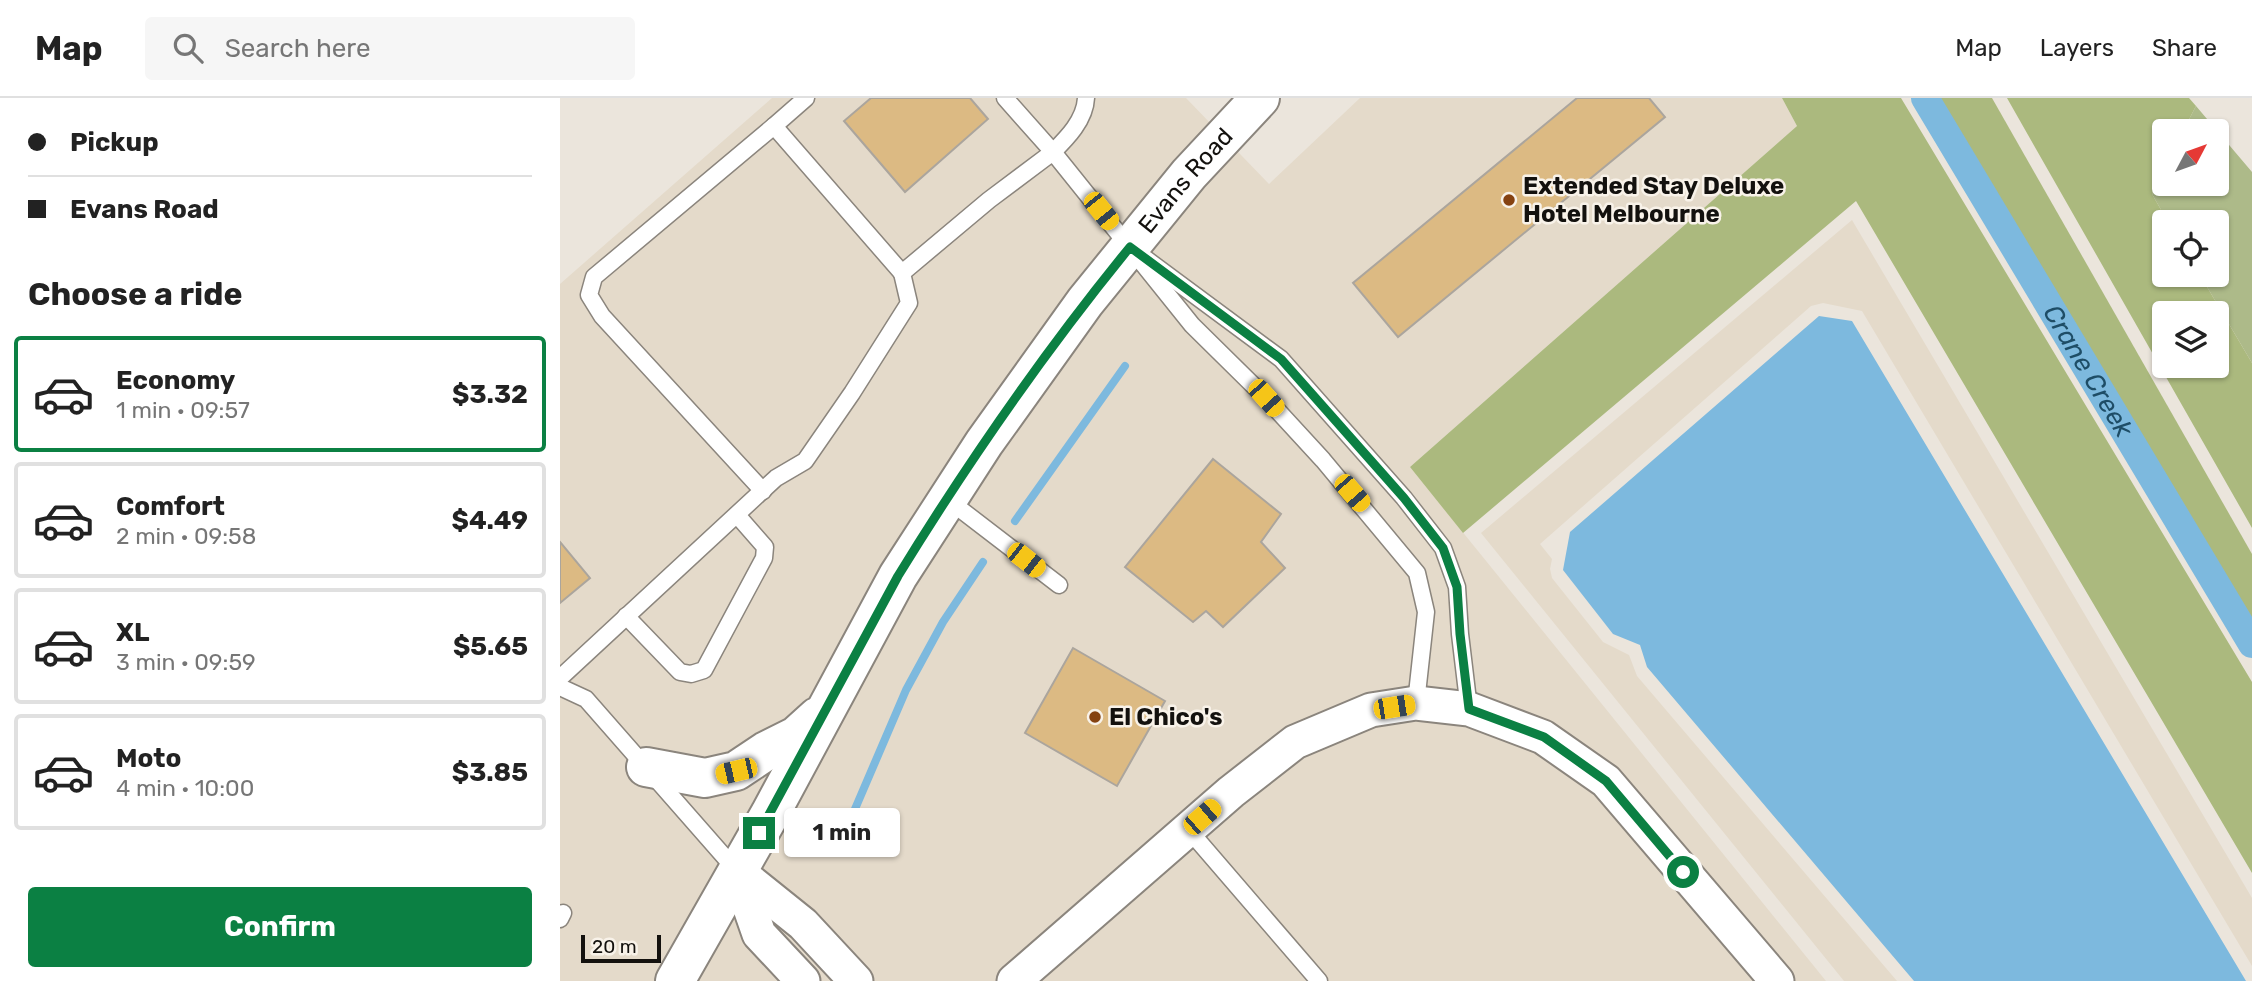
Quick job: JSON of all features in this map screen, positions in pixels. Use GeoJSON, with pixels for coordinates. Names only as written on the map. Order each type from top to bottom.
{"type":"FeatureCollection","features":[{"type":"Feature","properties":{"kind":"street","name":"Evans Road"},"geometry":{"type":"LineString","coordinates":[[675,981],[898,576],[947,499],[1043,358],[1189,174],[1260,98]]}},
{"type":"Feature","properties":{"kind":"street"},"geometry":{"type":"LineString","coordinates":[[1014,981],[1231,792],[1295,742],[1371,710],[1416,703],[1469,709],[1544,737],[1606,781],[1777,981]]}},
{"type":"Feature","properties":{"kind":"street"},"geometry":{"type":"LineString","coordinates":[[646,767],[705,778],[736,771],[766,751],[796,736],[824,711]]}},
{"type":"Feature","properties":{"kind":"street"},"geometry":{"type":"LineString","coordinates":[[737,871],[759,934],[803,981]]}},
{"type":"Feature","properties":{"kind":"street"},"geometry":{"type":"LineString","coordinates":[[737,871],[803,924],[856,981]]}},
{"type":"Feature","properties":{"kind":"lane"},"geometry":{"type":"LineString","coordinates":[[763,492],[602,316],[589,295],[594,277],[806,98]]}},
{"type":"Feature","properties":{"kind":"lane"},"geometry":{"type":"LineString","coordinates":[[1005,98],[1053,152],[1192,326],[1266,398],[1324,460],[1417,573],[1426,612],[1416,703]]}},
{"type":"Feature","properties":{"kind":"lane"},"geometry":{"type":"LineString","coordinates":[[902,273],[989,200],[1053,152],[1070,135],[1086,98]]}},
{"type":"Feature","properties":{"kind":"lane"},"geometry":{"type":"LineString","coordinates":[[560,678],[776,478],[805,461],[909,303],[902,273],[774,126]]}},
{"type":"Feature","properties":{"kind":"lane"},"geometry":{"type":"LineString","coordinates":[[1130,247],[1281,359],[1404,498],[1443,548],[1457,587],[1469,709]]}},
{"type":"Feature","properties":{"kind":"lane"},"geometry":{"type":"LineString","coordinates":[[947,499],[1059,585]]}},
{"type":"Feature","properties":{"kind":"lane"},"geometry":{"type":"LineString","coordinates":[[626,616],[680,672],[691,674],[704,670],[764,558],[765,547],[737,515]]}},
{"type":"Feature","properties":{"kind":"lane"},"geometry":{"type":"LineString","coordinates":[[560,687],[586,699],[737,871]]}},
{"type":"Feature","properties":{"kind":"lane"},"geometry":{"type":"LineString","coordinates":[[1188,829],[1319,981]]}},
{"type":"Feature","properties":{"kind":"shaded area"},"geometry":{"type":"Polygon","coordinates":[[[772,98],[1186,98],[1269,184],[1360,98],[1782,98],[1797,126],[1410,467],[1826,981],[560,981],[560,284],[772,98]]]}},
{"type":"Feature","properties":{"kind":"shaded area"},"geometry":{"type":"Polygon","coordinates":[[[1852,220],[2252,898],[2252,966],[1862,311],[1823,303],[1811,306],[1540,544],[1552,559],[1552,578],[1603,642],[1629,655],[1637,676],[1897,981],[1844,981],[1481,533],[1852,220]]]}},
{"type":"Feature","properties":{"kind":"green space"},"geometry":{"type":"Polygon","coordinates":[[[1782,98],[1901,98],[2252,682],[2252,873],[1856,201],[1463,533],[1410,467],[1797,126],[1782,98]]]}},
{"type":"Feature","properties":{"kind":"green space"},"geometry":{"type":"Polygon","coordinates":[[[1917,98],[1992,98],[2252,554],[2252,656],[1917,98]]]}},
{"type":"Feature","properties":{"kind":"green space"},"geometry":{"type":"Polygon","coordinates":[[[2007,98],[2189,98],[2196,106],[2189,119],[2152,119],[2152,196],[2161,210],[2152,210],[2152,287],[2207,287],[2215,301],[2152,301],[2152,352],[2007,98]]]}},
{"type":"Feature","properties":{"kind":"green space"},"geometry":{"type":"Polygon","coordinates":[[[2196,106],[2207,119],[2189,119],[2196,106]]]}},
{"type":"Feature","properties":{"kind":"green space"},"geometry":{"type":"Polygon","coordinates":[[[2230,146],[2252,172],[2252,363],[2229,324],[2229,301],[2215,301],[2207,287],[2229,287],[2229,210],[2161,210],[2153,196],[2230,196],[2230,146]]]}},
{"type":"Feature","properties":{"kind":"green space"},"geometry":{"type":"Polygon","coordinates":[[[2229,324],[2252,363],[2252,528],[2167,378],[2229,378],[2229,324]]]}},
{"type":"Feature","properties":{"kind":"water"},"geometry":{"type":"Polygon","coordinates":[[[1819,316],[1852,321],[2246,981],[1914,981],[1647,667],[1640,645],[1613,634],[1563,570],[1570,532],[1819,316]]]}},
{"type":"Feature","properties":{"kind":"building"},"geometry":{"type":"Polygon","coordinates":[[[871,98],[970,98],[988,119],[905,192],[844,121],[871,98]]]}},
{"type":"Feature","properties":{"kind":"building","name":"Extended Stay Deluxe Hotel Melbourne"},"geometry":{"type":"Polygon","coordinates":[[[1577,98],[1649,98],[1665,117],[1398,337],[1353,283],[1577,98]]]}},
{"type":"Feature","properties":{"kind":"building"},"geometry":{"type":"Polygon","coordinates":[[[1213,459],[1281,514],[1261,542],[1285,568],[1223,627],[1206,611],[1193,622],[1125,567],[1213,459]]]}},
{"type":"Feature","properties":{"kind":"building"},"geometry":{"type":"Polygon","coordinates":[[[560,542],[590,578],[560,603],[560,542]]]}},
{"type":"Feature","properties":{"kind":"building","name":"El Chico's"},"geometry":{"type":"Polygon","coordinates":[[[1073,648],[1165,701],[1117,786],[1025,733],[1073,648]]]}},
{"type":"Feature","properties":{"kind":"waterway","name":"Crane Creek"},"geometry":{"type":"LineString","coordinates":[[1925,98],[2252,644]]}},
{"type":"Feature","properties":{"kind":"waterway"},"geometry":{"type":"LineString","coordinates":[[1015,521],[1125,366]]}},
{"type":"Feature","properties":{"kind":"waterway"},"geometry":{"type":"LineString","coordinates":[[837,851],[906,690],[943,622],[983,562]]}},
{"type":"Feature","properties":{"kind":"place","name":"Extended Stay Deluxe Hotel Melbourne"},"geometry":{"type":"Point","coordinates":[1509,200]}},
{"type":"Feature","properties":{"kind":"place","name":"El Chico's"},"geometry":{"type":"Point","coordinates":[1095,717]}},
{"type":"Feature","properties":{"kind":"route"},"geometry":{"type":"LineString","coordinates":[[759,833],[898,576],[922,537],[1043,358],[1084,302],[1130,247],[1281,359],[1404,498],[1443,548],[1457,587],[1469,709],[1544,737],[1606,781],[1683,872]]}}]}
